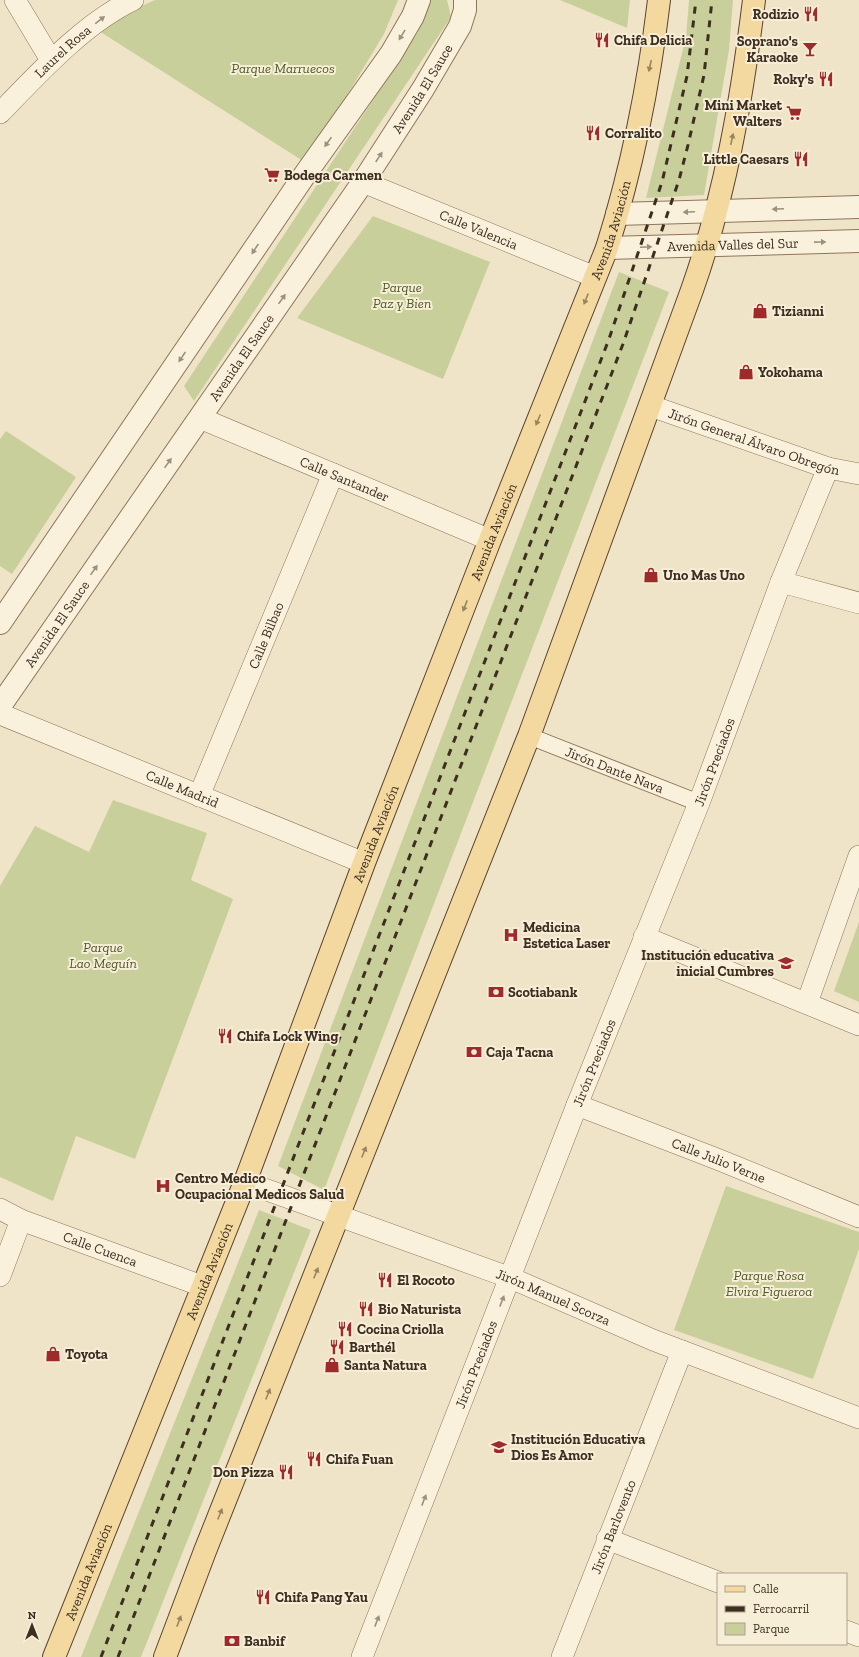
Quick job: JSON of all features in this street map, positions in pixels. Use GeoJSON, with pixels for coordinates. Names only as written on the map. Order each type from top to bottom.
{"type":"FeatureCollection","features":[{"type":"Feature","properties":{"kind":"main road","name":"Avenida Aviación"},"geometry":{"type":"LineString","coordinates":[[54,1657],[245,1182],[364,864],[490,540],[607,248],[617,214],[652,54],[659,0]]}},
{"type":"Feature","properties":{"kind":"main road"},"geometry":{"type":"LineString","coordinates":[[165,1657],[338,1216],[529,736],[651,406],[708,245],[717,211],[743,84],[754,0]]}},
{"type":"Feature","properties":{"kind":"street"},"geometry":{"type":"LineString","coordinates":[[15,0],[51,60]]}},
{"type":"Feature","properties":{"kind":"street","name":"Laurel Rosa"},"geometry":{"type":"LineString","coordinates":[[0,113],[51,60],[116,8],[133,0]]}},
{"type":"Feature","properties":{"kind":"street"},"geometry":{"type":"LineString","coordinates":[[0,623],[306,173],[391,54],[413,16],[419,0]]}},
{"type":"Feature","properties":{"kind":"street","name":"Avenida El Sauce"},"geometry":{"type":"LineString","coordinates":[[0,706],[363,182],[424,89],[453,39],[460,26],[465,10],[465,0]]}},
{"type":"Feature","properties":{"kind":"street","name":"Calle Valencia"},"geometry":{"type":"LineString","coordinates":[[363,182],[595,277]]}},
{"type":"Feature","properties":{"kind":"street"},"geometry":{"type":"LineString","coordinates":[[617,214],[859,207]]}},
{"type":"Feature","properties":{"kind":"street","name":"Avenida Valles del Sur"},"geometry":{"type":"LineString","coordinates":[[607,248],[859,241]]}},
{"type":"Feature","properties":{"kind":"street","name":"Jirón General Álvaro Obregón"},"geometry":{"type":"LineString","coordinates":[[651,406],[828,468],[859,474]]}},
{"type":"Feature","properties":{"kind":"street","name":"Calle Santander"},"geometry":{"type":"LineString","coordinates":[[200,418],[490,540]]}},
{"type":"Feature","properties":{"kind":"street","name":"Jirón Preciados"},"geometry":{"type":"LineString","coordinates":[[362,1657],[511,1278],[577,1105],[699,803],[781,582],[828,468]]}},
{"type":"Feature","properties":{"kind":"street","name":"Calle Bilbao"},"geometry":{"type":"LineString","coordinates":[[199,796],[333,474]]}},
{"type":"Feature","properties":{"kind":"street"},"geometry":{"type":"LineString","coordinates":[[781,582],[859,603]]}},
{"type":"Feature","properties":{"kind":"street","name":"Calle Madrid"},"geometry":{"type":"LineString","coordinates":[[0,714],[364,864]]}},
{"type":"Feature","properties":{"kind":"street","name":"Jirón Dante Nava"},"geometry":{"type":"LineString","coordinates":[[529,736],[699,803]]}},
{"type":"Feature","properties":{"kind":"street"},"geometry":{"type":"LineString","coordinates":[[807,1004],[859,856]]}},
{"type":"Feature","properties":{"kind":"street"},"geometry":{"type":"LineString","coordinates":[[644,937],[859,1025]]}},
{"type":"Feature","properties":{"kind":"street","name":"Calle Julio Verne"},"geometry":{"type":"LineString","coordinates":[[577,1105],[717,1159],[859,1218]]}},
{"type":"Feature","properties":{"kind":"street","name":"Jirón Manuel Scorza"},"geometry":{"type":"LineString","coordinates":[[245,1182],[511,1278],[682,1351],[859,1418]]}},
{"type":"Feature","properties":{"kind":"street","name":"Calle Cuenca"},"geometry":{"type":"LineString","coordinates":[[0,1209],[21,1220],[202,1286]]}},
{"type":"Feature","properties":{"kind":"street"},"geometry":{"type":"LineString","coordinates":[[0,1276],[21,1220]]}},
{"type":"Feature","properties":{"kind":"street","name":"Jirón Barlovento"},"geometry":{"type":"LineString","coordinates":[[562,1657],[682,1351]]}},
{"type":"Feature","properties":{"kind":"street"},"geometry":{"type":"LineString","coordinates":[[608,1539],[717,1582]]}},
{"type":"Feature","properties":{"kind":"street"},"geometry":{"type":"LineString","coordinates":[[847,1630],[859,1636]]}},
{"type":"Feature","properties":{"kind":"green space","name":"Parque Marruecos"},"geometry":{"type":"Polygon","coordinates":[[[155,0],[398,0],[384,34],[306,163],[99,31],[122,15],[155,0]]]}},
{"type":"Feature","properties":{"kind":"green space"},"geometry":{"type":"Polygon","coordinates":[[[431,0],[447,0],[451,17],[194,401],[184,386],[418,32],[431,0]]]}},
{"type":"Feature","properties":{"kind":"green space"},"geometry":{"type":"Polygon","coordinates":[[[560,0],[630,0],[627,28],[560,0]]]}},
{"type":"Feature","properties":{"kind":"green space"},"geometry":{"type":"Polygon","coordinates":[[[689,0],[733,0],[729,50],[704,195],[646,198],[686,37],[689,0]]]}},
{"type":"Feature","properties":{"kind":"green space","name":"Parque Paz y Bien"},"geometry":{"type":"Polygon","coordinates":[[[373,216],[490,262],[443,379],[297,318],[373,216]]]}},
{"type":"Feature","properties":{"kind":"green space"},"geometry":{"type":"Polygon","coordinates":[[[619,272],[669,292],[324,1190],[278,1166],[619,272]]]}},
{"type":"Feature","properties":{"kind":"green space"},"geometry":{"type":"Polygon","coordinates":[[[6,431],[76,477],[12,574],[0,566],[0,439],[6,431]]]}},
{"type":"Feature","properties":{"kind":"green space","name":"Parque Lao Meguín"},"geometry":{"type":"Polygon","coordinates":[[[113,800],[207,833],[191,880],[233,899],[135,1159],[76,1136],[53,1201],[0,1177],[0,886],[35,826],[89,852],[113,800]]]}},
{"type":"Feature","properties":{"kind":"green space"},"geometry":{"type":"Polygon","coordinates":[[[859,922],[859,1002],[834,991],[859,922]]]}},
{"type":"Feature","properties":{"kind":"green space","name":"Parque Rosa Elvira Figueroa"},"geometry":{"type":"Polygon","coordinates":[[[726,1186],[859,1232],[859,1249],[813,1379],[674,1330],[726,1186]]]}},
{"type":"Feature","properties":{"kind":"green space"},"geometry":{"type":"Polygon","coordinates":[[[259,1210],[311,1230],[141,1657],[81,1657],[259,1210]]]}},
{"type":"Feature","properties":{"kind":"railway"},"geometry":{"type":"LineString","coordinates":[[101,1657],[609,339],[662,182],[687,76],[696,0]]}},
{"type":"Feature","properties":{"kind":"railway"},"geometry":{"type":"LineString","coordinates":[[118,1657],[623,344],[679,180],[704,75],[712,0]]}},
{"type":"Feature","properties":{"kind":"place","name":"Rodizio"},"geometry":{"type":"Point","coordinates":[811,14]}},
{"type":"Feature","properties":{"kind":"place","name":"Chifa Delicia"},"geometry":{"type":"Point","coordinates":[602,40]}},
{"type":"Feature","properties":{"kind":"place","name":"Soprano's Karaoke"},"geometry":{"type":"Point","coordinates":[810,49]}},
{"type":"Feature","properties":{"kind":"place","name":"Roky's"},"geometry":{"type":"Point","coordinates":[826,79]}},
{"type":"Feature","properties":{"kind":"place","name":"Mini Market Walters"},"geometry":{"type":"Point","coordinates":[794,113]}},
{"type":"Feature","properties":{"kind":"place","name":"Corralito"},"geometry":{"type":"Point","coordinates":[593,133]}},
{"type":"Feature","properties":{"kind":"place","name":"Little Caesars"},"geometry":{"type":"Point","coordinates":[801,159]}},
{"type":"Feature","properties":{"kind":"place","name":"Bodega Carmen"},"geometry":{"type":"Point","coordinates":[272,175]}},
{"type":"Feature","properties":{"kind":"place","name":"Tizianni"},"geometry":{"type":"Point","coordinates":[760,311]}},
{"type":"Feature","properties":{"kind":"place","name":"Yokohama"},"geometry":{"type":"Point","coordinates":[746,372]}},
{"type":"Feature","properties":{"kind":"place","name":"Uno Mas Uno"},"geometry":{"type":"Point","coordinates":[651,575]}},
{"type":"Feature","properties":{"kind":"place","name":"Medicina Estetica Laser"},"geometry":{"type":"Point","coordinates":[511,935]}},
{"type":"Feature","properties":{"kind":"place","name":"Institución educativa inicial Cumbres"},"geometry":{"type":"Point","coordinates":[786,963]}},
{"type":"Feature","properties":{"kind":"place","name":"Scotiabank"},"geometry":{"type":"Point","coordinates":[496,992]}},
{"type":"Feature","properties":{"kind":"place","name":"Chifa Lock Wing"},"geometry":{"type":"Point","coordinates":[225,1036]}},
{"type":"Feature","properties":{"kind":"place","name":"Caja Tacna"},"geometry":{"type":"Point","coordinates":[474,1052]}},
{"type":"Feature","properties":{"kind":"place","name":"Centro Medico Ocupacional Medicos Salud"},"geometry":{"type":"Point","coordinates":[163,1186]}},
{"type":"Feature","properties":{"kind":"place","name":"El Rocoto"},"geometry":{"type":"Point","coordinates":[385,1280]}},
{"type":"Feature","properties":{"kind":"place","name":"Bio Naturista"},"geometry":{"type":"Point","coordinates":[366,1309]}},
{"type":"Feature","properties":{"kind":"place","name":"Cocina Criolla"},"geometry":{"type":"Point","coordinates":[345,1329]}},
{"type":"Feature","properties":{"kind":"place","name":"Barthél"},"geometry":{"type":"Point","coordinates":[337,1347]}},
{"type":"Feature","properties":{"kind":"place","name":"Toyota"},"geometry":{"type":"Point","coordinates":[53,1354]}},
{"type":"Feature","properties":{"kind":"place","name":"Santa Natura"},"geometry":{"type":"Point","coordinates":[332,1365]}},
{"type":"Feature","properties":{"kind":"place","name":"Institución Educativa Dios Es Amor"},"geometry":{"type":"Point","coordinates":[499,1447]}},
{"type":"Feature","properties":{"kind":"place","name":"Chifa Fuan"},"geometry":{"type":"Point","coordinates":[314,1459]}},
{"type":"Feature","properties":{"kind":"place","name":"Don Pizza"},"geometry":{"type":"Point","coordinates":[286,1472]}},
{"type":"Feature","properties":{"kind":"place","name":"Chifa Pang Yau"},"geometry":{"type":"Point","coordinates":[263,1597]}},
{"type":"Feature","properties":{"kind":"place","name":"Banbif"},"geometry":{"type":"Point","coordinates":[232,1641]}}]}
